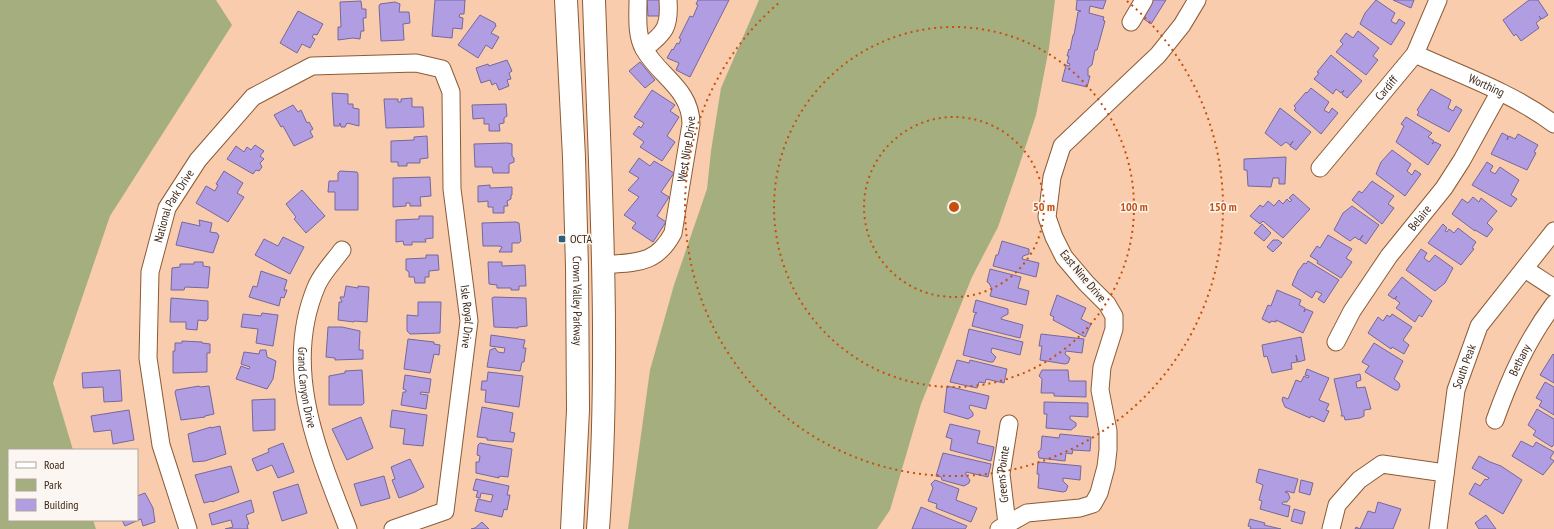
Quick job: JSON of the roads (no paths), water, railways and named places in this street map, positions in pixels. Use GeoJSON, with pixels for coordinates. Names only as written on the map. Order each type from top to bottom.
{"type":"FeatureCollection","features":[{"type":"Feature","properties":{"kind":"main road","name":"Crown Valley Parkway"},"geometry":{"type":"LineString","coordinates":[[566,0],[574,157],[577,267],[576,368],[578,410],[572,529]]}},
{"type":"Feature","properties":{"kind":"main road"},"geometry":{"type":"LineString","coordinates":[[594,0],[603,265],[602,437],[598,529]]}},
{"type":"Feature","properties":{"kind":"main road"},"geometry":{"type":"LineString","coordinates":[[574,157],[586,169],[591,252],[603,265]]}},
{"type":"Feature","properties":{"kind":"main road"},"geometry":{"type":"LineString","coordinates":[[576,368],[590,351],[592,279],[603,265]]}},
{"type":"Feature","properties":{"kind":"street","name":"West Nine Drive"},"geometry":{"type":"LineString","coordinates":[[603,265],[637,262],[654,256],[666,246],[673,232],[691,124],[691,114],[682,93],[644,49],[639,36],[638,0]]}},
{"type":"Feature","properties":{"kind":"street"},"geometry":{"type":"LineString","coordinates":[[644,49],[662,36],[668,18],[668,0]]}},
{"type":"Feature","properties":{"kind":"street"},"geometry":{"type":"LineString","coordinates":[[1131,22],[1144,0]]}},
{"type":"Feature","properties":{"kind":"street","name":"East Nine Drive"},"geometry":{"type":"LineString","coordinates":[[1003,526],[1027,513],[1080,508],[1093,504],[1099,493],[1106,467],[1108,431],[1100,390],[1102,367],[1114,329],[1114,316],[1107,304],[1064,257],[1054,237],[1047,217],[1052,177],[1062,146],[1158,55],[1182,25],[1197,0]]}},
{"type":"Feature","properties":{"kind":"street","name":"Cardiff"},"geometry":{"type":"LineString","coordinates":[[1320,168],[1415,54],[1438,0]]}},
{"type":"Feature","properties":{"kind":"street","name":"Worthing"},"geometry":{"type":"LineString","coordinates":[[1415,54],[1499,93],[1543,116],[1554,124]]}},
{"type":"Feature","properties":{"kind":"street","name":"National Park Drive"},"geometry":{"type":"LineString","coordinates":[[188,529],[161,445],[148,358],[150,272],[167,208],[198,160],[253,97],[312,66],[416,63],[442,68]]}},
{"type":"Feature","properties":{"kind":"street","name":"Isle Royal Drive"},"geometry":{"type":"LineString","coordinates":[[393,529],[445,511],[469,321],[452,189],[451,92],[442,68]]}},
{"type":"Feature","properties":{"kind":"street","name":"Belaire"},"geometry":{"type":"LineString","coordinates":[[1336,342],[1352,311],[1389,256],[1447,183],[1462,160],[1499,93]]}},
{"type":"Feature","properties":{"kind":"street","name":"South Peak"},"geometry":{"type":"LineString","coordinates":[[1438,529],[1456,390],[1479,326],[1554,231]]}},
{"type":"Feature","properties":{"kind":"street","name":"Grand Canyon Drive"},"geometry":{"type":"LineString","coordinates":[[342,250],[318,283],[307,312],[304,336],[303,376],[306,407],[319,454],[348,529]]}},
{"type":"Feature","properties":{"kind":"street"},"geometry":{"type":"LineString","coordinates":[[1525,269],[1554,288]]}},
{"type":"Feature","properties":{"kind":"street","name":"Bethany"},"geometry":{"type":"LineString","coordinates":[[1495,420],[1516,365],[1533,334],[1554,304]]}},
{"type":"Feature","properties":{"kind":"street","name":"Greens Pointe"},"geometry":{"type":"LineString","coordinates":[[1003,526],[1001,474],[1010,424]]}},
{"type":"Feature","properties":{"kind":"street"},"geometry":{"type":"LineString","coordinates":[[1330,529],[1337,505],[1359,480],[1382,464],[1445,473]]}},
{"type":"Feature","properties":{"kind":"place","name":"OCTA"},"geometry":{"type":"Point","coordinates":[562,239]}}]}
